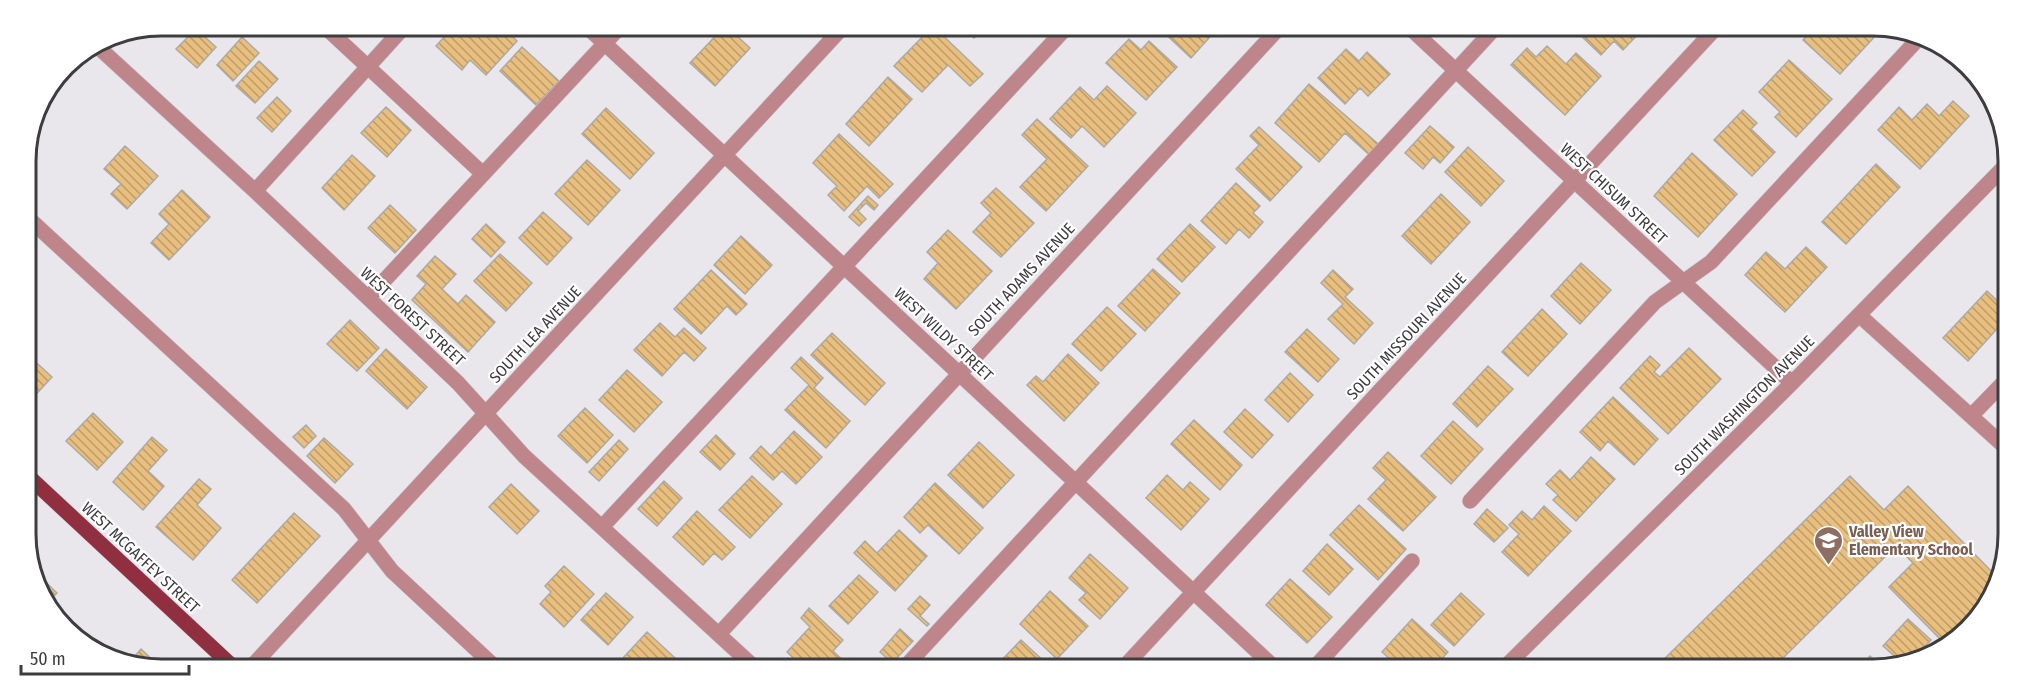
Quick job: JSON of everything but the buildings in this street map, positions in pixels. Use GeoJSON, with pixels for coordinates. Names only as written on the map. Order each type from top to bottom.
{"type":"FeatureCollection","features":[{"type":"Feature","properties":{"kind":"main road","name":"WEST MCGAFFEY STREET"},"geometry":{"type":"LineString","coordinates":[[36,483],[225,659]]}},
{"type":"Feature","properties":{"kind":"street"},"geometry":{"type":"LineString","coordinates":[[335,36],[483,174]]}},
{"type":"Feature","properties":{"kind":"street"},"geometry":{"type":"LineString","coordinates":[[255,191],[396,36]]}},
{"type":"Feature","properties":{"kind":"street","name":"WEST WILDY STREET"},"geometry":{"type":"LineString","coordinates":[[596,36],[1265,659]]}},
{"type":"Feature","properties":{"kind":"street"},"geometry":{"type":"LineString","coordinates":[[368,298],[612,36]]}},
{"type":"Feature","properties":{"kind":"street","name":"SOUTH LEA AVENUE"},"geometry":{"type":"LineString","coordinates":[[259,659],[835,36]]}},
{"type":"Feature","properties":{"kind":"street"},"geometry":{"type":"LineString","coordinates":[[602,527],[1059,36]]}},
{"type":"Feature","properties":{"kind":"street","name":"SOUTH ADAMS AVENUE"},"geometry":{"type":"LineString","coordinates":[[719,634],[1271,36]]}},
{"type":"Feature","properties":{"kind":"street","name":"WEST CHISUM STREET"},"geometry":{"type":"LineString","coordinates":[[1418,36],[1792,383]]}},
{"type":"Feature","properties":{"kind":"street"},"geometry":{"type":"LineString","coordinates":[[912,659],[1488,36]]}},
{"type":"Feature","properties":{"kind":"street","name":"SOUTH MISSOURI AVENUE"},"geometry":{"type":"LineString","coordinates":[[1131,659],[1708,36]]}},
{"type":"Feature","properties":{"kind":"street"},"geometry":{"type":"LineString","coordinates":[[1470,501],[1655,302],[1711,262],[1915,43]]}},
{"type":"Feature","properties":{"kind":"street","name":"WEST FOREST STREET"},"geometry":{"type":"LineString","coordinates":[[102,51],[458,383],[524,456],[746,659]]}},
{"type":"Feature","properties":{"kind":"street","name":"SOUTH WASHINGTON AVENUE"},"geometry":{"type":"LineString","coordinates":[[1513,659],[1792,383],[1998,173]]}},
{"type":"Feature","properties":{"kind":"street"},"geometry":{"type":"LineString","coordinates":[[36,225],[344,509],[392,571],[486,659]]}},
{"type":"Feature","properties":{"kind":"street"},"geometry":{"type":"LineString","coordinates":[[1859,315],[1998,441]]}},
{"type":"Feature","properties":{"kind":"street"},"geometry":{"type":"LineString","coordinates":[[1971,416],[1998,388]]}},
{"type":"Feature","properties":{"kind":"street"},"geometry":{"type":"LineString","coordinates":[[1322,659],[1412,561]]}},
{"type":"Feature","properties":{"kind":"place","name":"Valley View Elementary School"},"geometry":{"type":"Point","coordinates":[1828,566]}}]}
